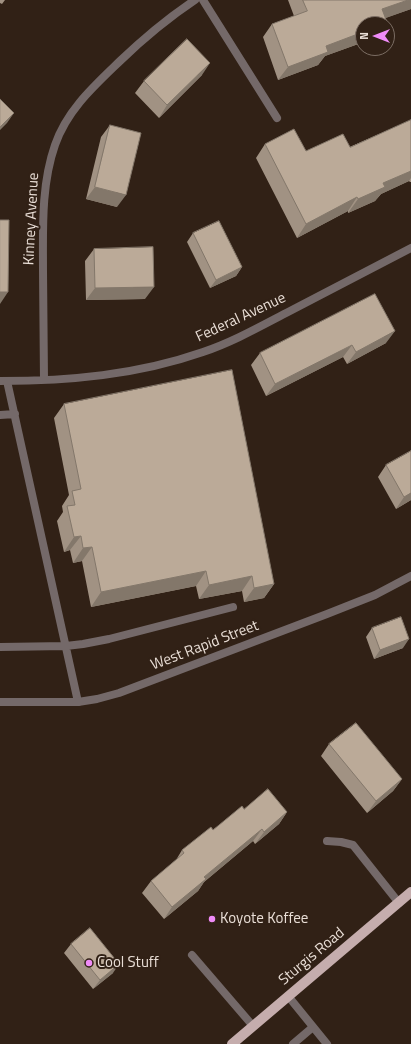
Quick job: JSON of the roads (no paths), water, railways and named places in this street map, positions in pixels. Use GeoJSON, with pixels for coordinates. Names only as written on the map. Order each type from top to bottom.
{"type":"FeatureCollection","features":[{"type":"Feature","properties":{"kind":"main road","name":"Sturgis Road"},"geometry":{"type":"LineString","coordinates":[[232,1044],[411,892]]}},
{"type":"Feature","properties":{"kind":"street","name":"Kinney Avenue"},"geometry":{"type":"LineString","coordinates":[[44,380],[42,229],[48,170],[56,144],[66,121],[80,100],[143,39],[177,12],[195,0]]}},
{"type":"Feature","properties":{"kind":"street"},"geometry":{"type":"LineString","coordinates":[[203,0],[276,118]]}},
{"type":"Feature","properties":{"kind":"street","name":"Federal Avenue"},"geometry":{"type":"LineString","coordinates":[[4,381],[78,378],[140,369],[203,352],[238,338],[411,248]]}},
{"type":"Feature","properties":{"kind":"street"},"geometry":{"type":"LineString","coordinates":[[4,381],[15,414],[78,702]]}},
{"type":"Feature","properties":{"kind":"street"},"geometry":{"type":"LineString","coordinates":[[0,414],[15,414]]}},
{"type":"Feature","properties":{"kind":"street","name":"West Rapid Street"},"geometry":{"type":"LineString","coordinates":[[0,702],[78,702],[98,699],[119,693],[327,614],[375,594],[411,576]]}},
{"type":"Feature","properties":{"kind":"street"},"geometry":{"type":"LineString","coordinates":[[0,647],[66,646],[109,639],[233,608]]}},
{"type":"Feature","properties":{"kind":"street"},"geometry":{"type":"LineString","coordinates":[[327,841],[342,842],[353,845],[399,903]]}},
{"type":"Feature","properties":{"kind":"street"},"geometry":{"type":"LineString","coordinates":[[192,955],[253,1026]]}},
{"type":"Feature","properties":{"kind":"street"},"geometry":{"type":"LineString","coordinates":[[288,996],[327,1044]]}},
{"type":"Feature","properties":{"kind":"street"},"geometry":{"type":"LineString","coordinates":[[293,1044],[313,1027]]}},
{"type":"Feature","properties":{"kind":"place","name":"Koyote Koffee"},"geometry":{"type":"Point","coordinates":[212,919]}},
{"type":"Feature","properties":{"kind":"place","name":"Cool Stuff"},"geometry":{"type":"Point","coordinates":[89,963]}}]}
